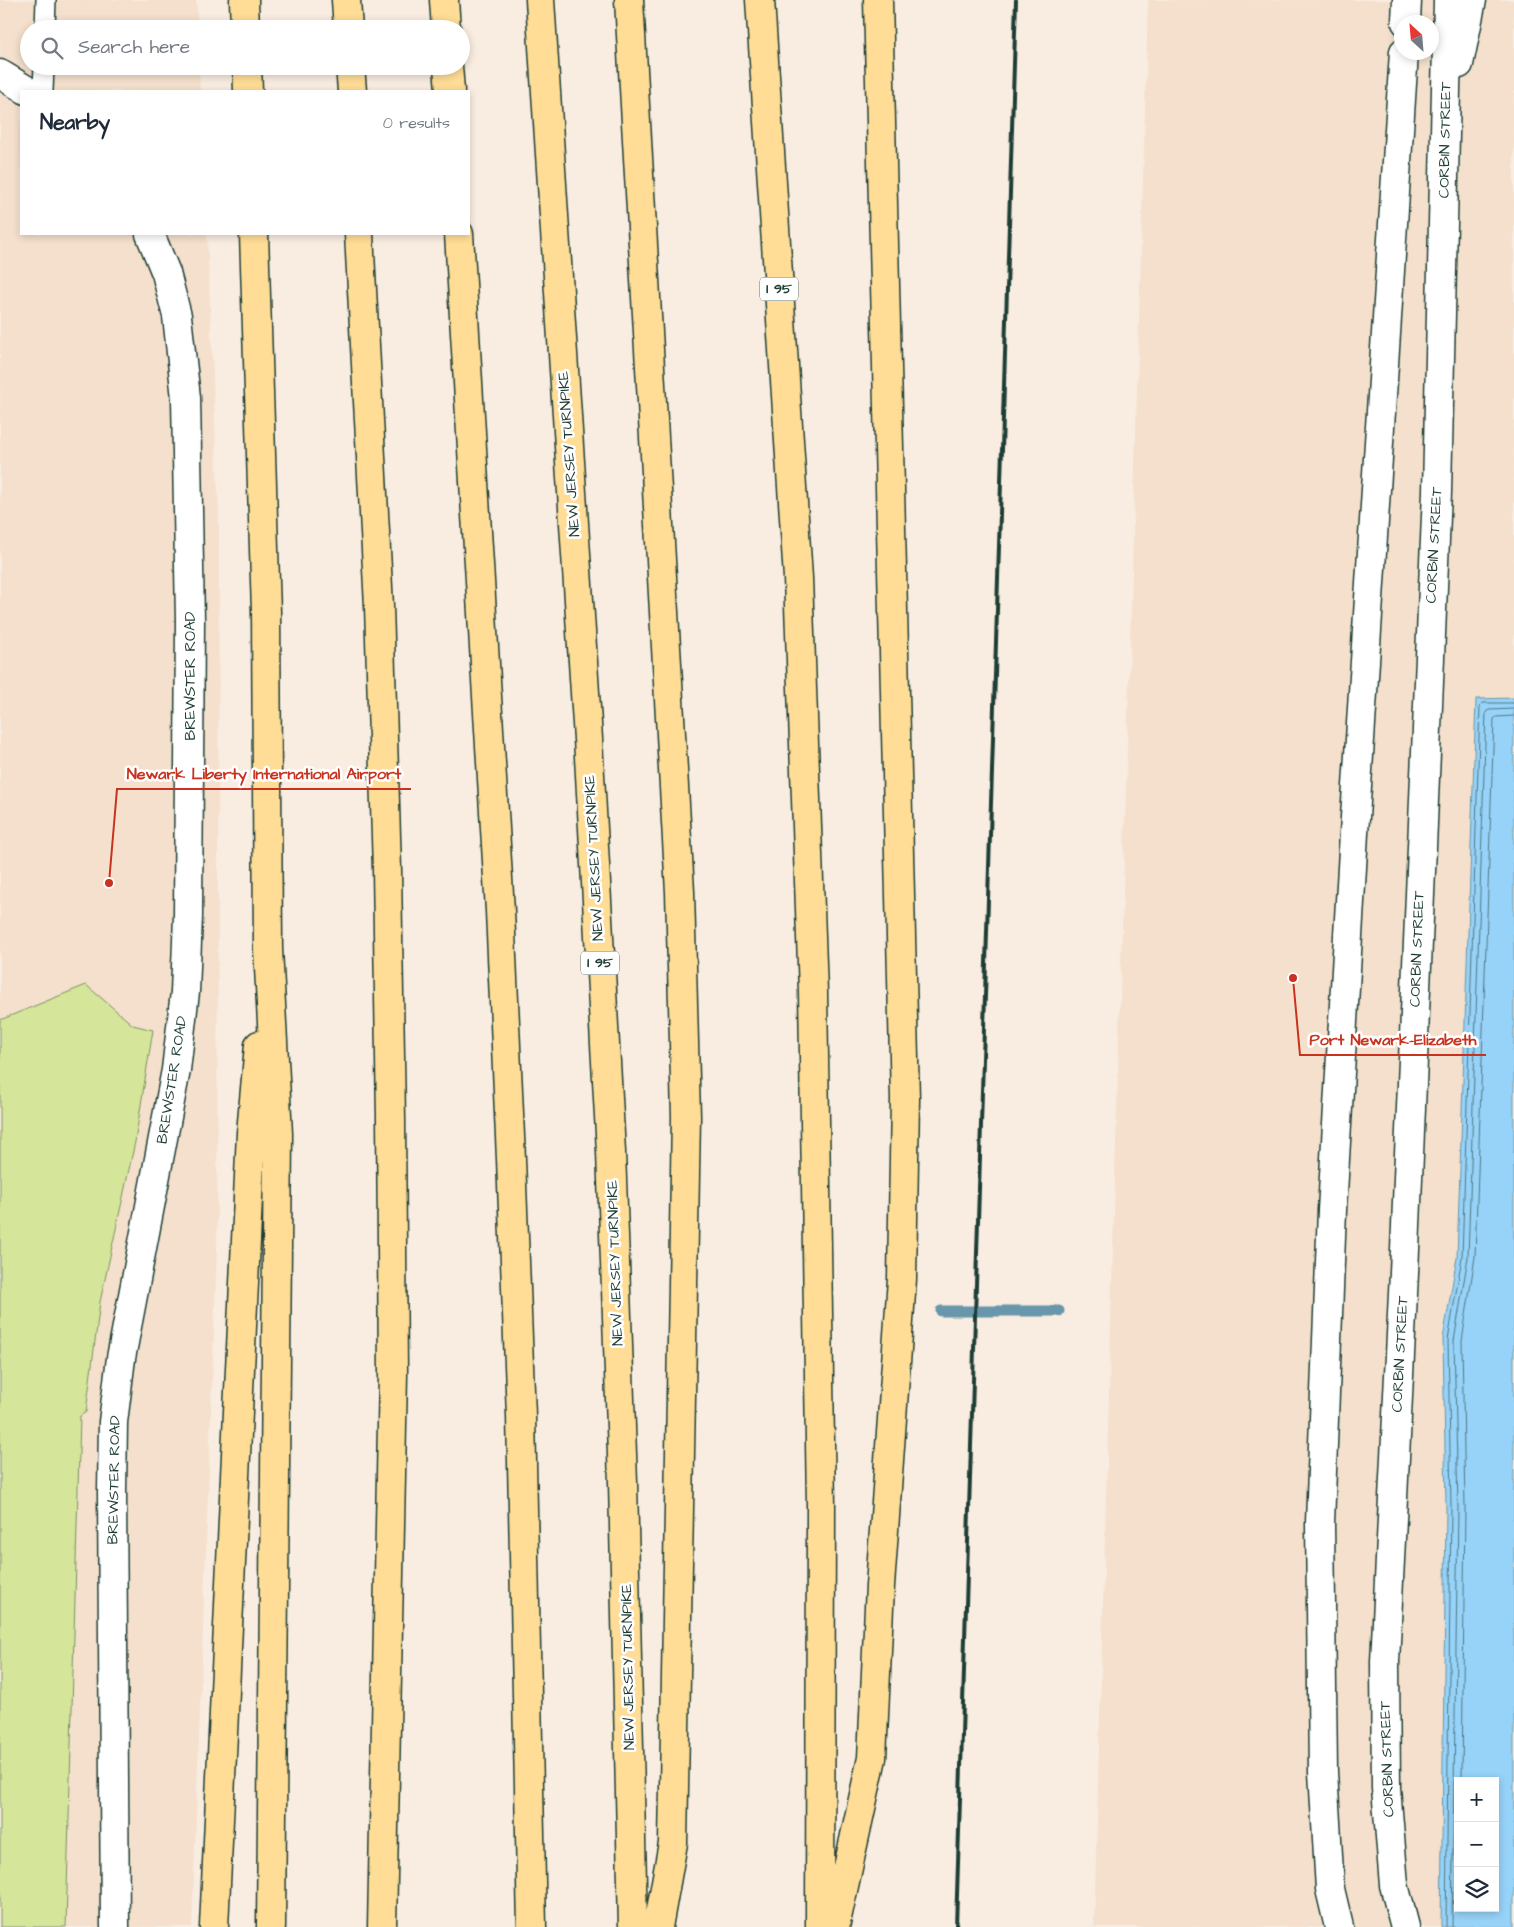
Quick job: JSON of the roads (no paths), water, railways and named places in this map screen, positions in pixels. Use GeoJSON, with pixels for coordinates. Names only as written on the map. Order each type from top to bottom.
{"type":"FeatureCollection","features":[{"type":"Feature","properties":{"kind":"highway"},"geometry":{"type":"LineString","coordinates":[[244,0],[245,20]]}},
{"type":"Feature","properties":{"kind":"highway"},"geometry":{"type":"LineString","coordinates":[[346,0],[347,20]]}},
{"type":"Feature","properties":{"kind":"highway"},"geometry":{"type":"LineString","coordinates":[[444,0],[445,20]]}},
{"type":"Feature","properties":{"kind":"highway","name":"NEW JERSEY TURNPIKE"},"geometry":{"type":"LineString","coordinates":[[540,0],[588,749],[611,1152],[623,1482],[633,1927]]}},
{"type":"Feature","properties":{"kind":"highway"},"geometry":{"type":"LineString","coordinates":[[629,0],[680,892],[685,1023],[685,1181],[673,1843],[658,1927]]}},
{"type":"Feature","properties":{"kind":"highway","name":"I 95"},"geometry":{"type":"LineString","coordinates":[[760,0],[798,578],[813,982],[821,1506],[820,1927]]}},
{"type":"Feature","properties":{"kind":"highway"},"geometry":{"type":"LineString","coordinates":[[834,1927],[872,1758],[877,1646],[893,1420],[904,1210],[905,1099],[878,0]]}},
{"type":"Feature","properties":{"kind":"highway"},"geometry":{"type":"LineString","coordinates":[[247,75],[248,90]]}},
{"type":"Feature","properties":{"kind":"highway"},"geometry":{"type":"LineString","coordinates":[[351,75],[352,90]]}},
{"type":"Feature","properties":{"kind":"highway"},"geometry":{"type":"LineString","coordinates":[[449,75],[450,90]]}},
{"type":"Feature","properties":{"kind":"highway"},"geometry":{"type":"LineString","coordinates":[[254,235],[266,612],[268,949],[278,1134],[271,1927]]}},
{"type":"Feature","properties":{"kind":"highway"},"geometry":{"type":"LineString","coordinates":[[359,235],[379,606],[387,870],[393,1374],[382,1927]]}},
{"type":"Feature","properties":{"kind":"highway"},"geometry":{"type":"LineString","coordinates":[[459,235],[500,911],[509,1109],[521,1416],[532,1927]]}},
{"type":"Feature","properties":{"kind":"highway"},"geometry":{"type":"LineString","coordinates":[[214,1927],[251,1133],[268,949]]}},
{"type":"Feature","properties":{"kind":"main road"},"geometry":{"type":"LineString","coordinates":[[1406,15],[1407,0]]}},
{"type":"Feature","properties":{"kind":"main road","name":"CORBIN STREET"},"geometry":{"type":"LineString","coordinates":[[1405,1927],[1394,1885],[1386,1788],[1385,1662],[1404,1272],[1436,501],[1448,0]]}},
{"type":"Feature","properties":{"kind":"main road"},"geometry":{"type":"LineString","coordinates":[[1446,129],[1472,0]]}},
{"type":"Feature","properties":{"kind":"main road"},"geometry":{"type":"LineString","coordinates":[[1339,1927],[1330,1889],[1323,1772],[1320,1523],[1332,1210],[1403,60]]}},
{"type":"Feature","properties":{"kind":"main road"},"geometry":{"type":"LineString","coordinates":[[0,74],[26,90]]}},
{"type":"Feature","properties":{"kind":"main road","name":"BREWSTER ROAD"},"geometry":{"type":"LineString","coordinates":[[115,1927],[112,1502],[114,1422],[121,1358],[176,1070],[186,992],[188,916],[190,621],[186,398],[177,316],[166,273],[150,235]]}},
{"type":"Feature","properties":{"kind":"lane"},"geometry":{"type":"LineString","coordinates":[[45,20],[46,0]]}},
{"type":"Feature","properties":{"kind":"lane"},"geometry":{"type":"LineString","coordinates":[[43,90],[44,75]]}},
{"type":"Feature","properties":{"kind":"water"},"geometry":{"type":"Polygon","coordinates":[[[1514,698],[1514,1927],[1441,1927],[1446,1507],[1443,1339],[1457,1257],[1476,699],[1514,698]]]}},
{"type":"Feature","properties":{"kind":"waterway"},"geometry":{"type":"LineString","coordinates":[[941,1311],[1059,1311]]}},
{"type":"Feature","properties":{"kind":"railway"},"geometry":{"type":"LineString","coordinates":[[956,1927],[1016,0]]}},
{"type":"Feature","properties":{"kind":"place","name":"Newark Liberty International Airport"},"geometry":{"type":"Point","coordinates":[109,883]}},
{"type":"Feature","properties":{"kind":"place","name":"Port Newark-Elizabeth"},"geometry":{"type":"Point","coordinates":[1293,978]}}]}
